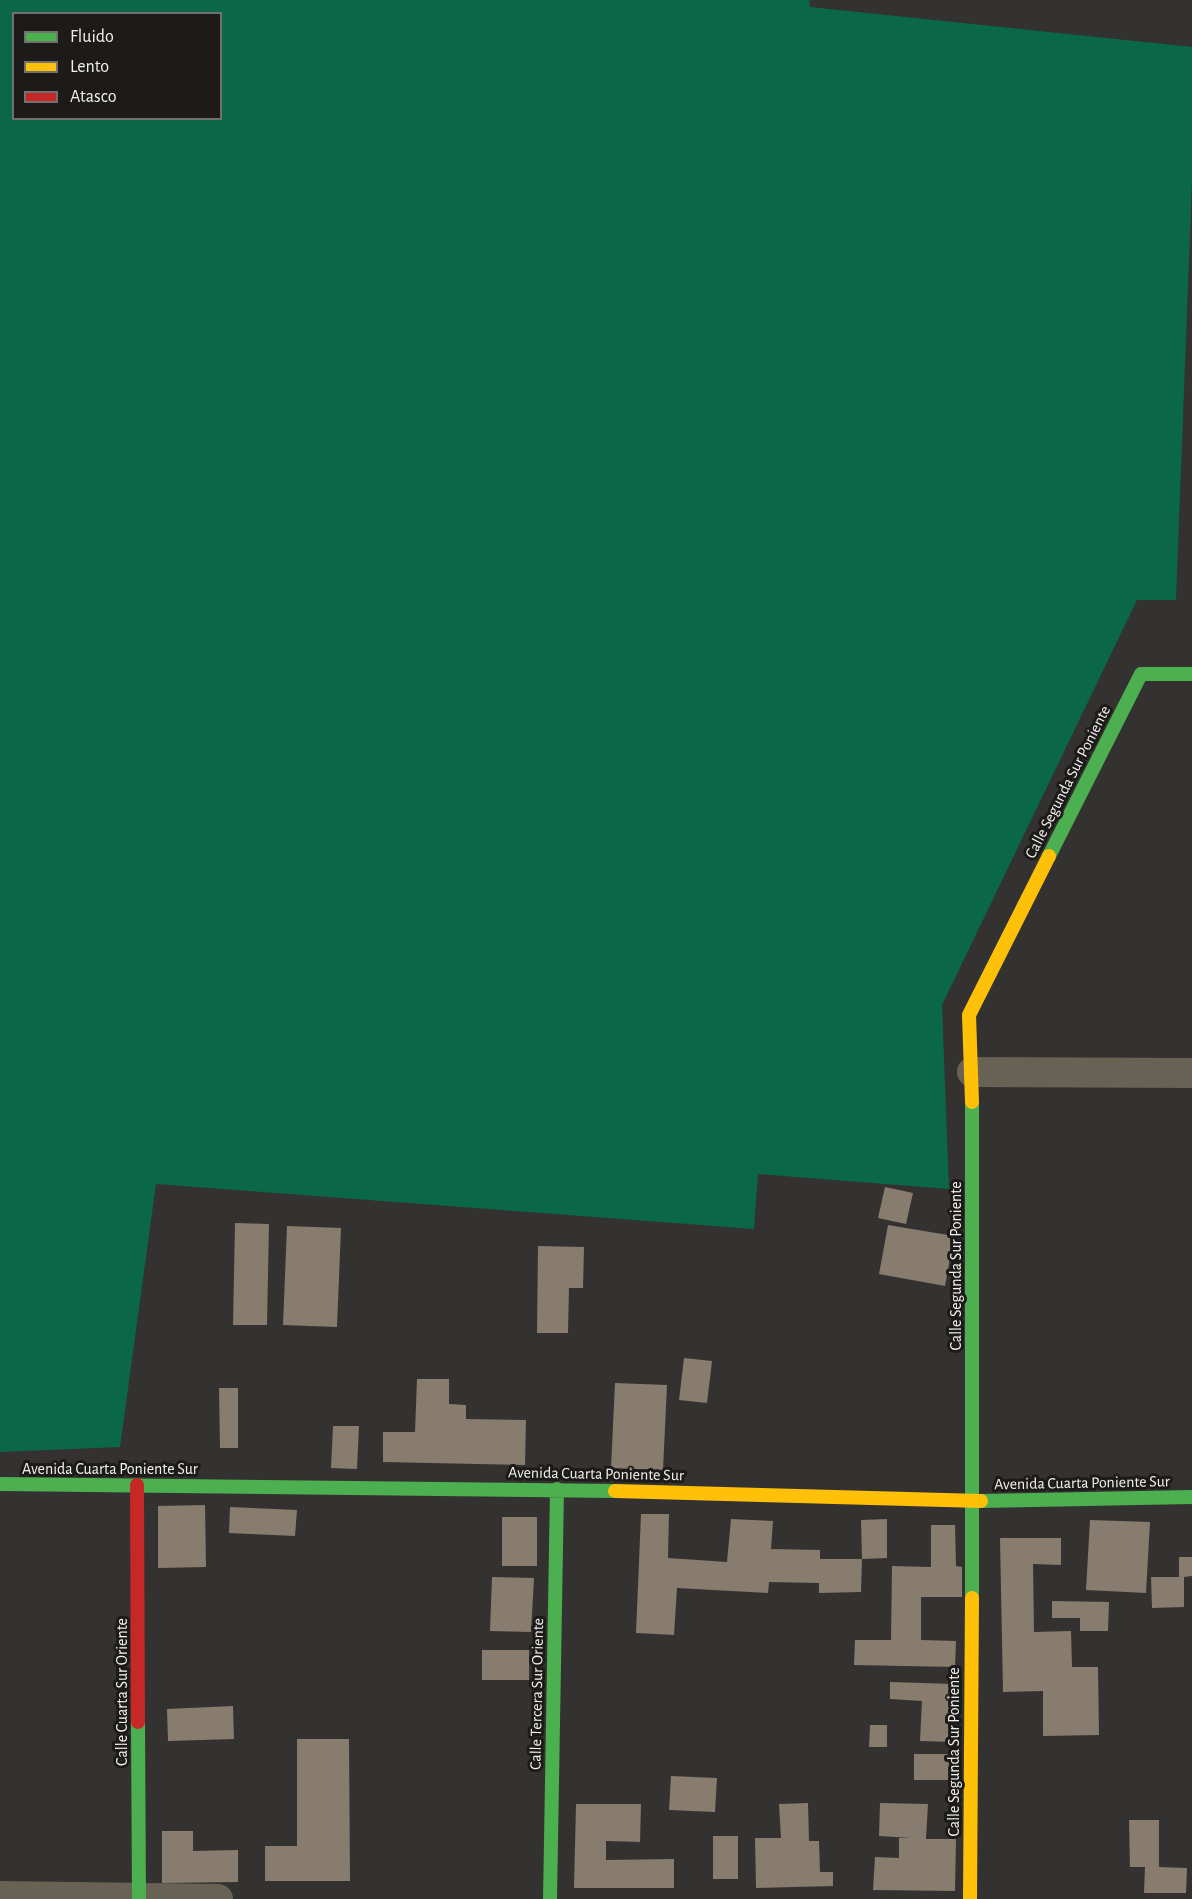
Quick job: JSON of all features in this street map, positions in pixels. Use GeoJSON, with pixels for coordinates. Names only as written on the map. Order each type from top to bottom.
{"type":"FeatureCollection","features":[{"type":"Feature","properties":{"kind":"street","name":"Calle Segunda Sur Poniente"},"geometry":{"type":"LineString","coordinates":[[970,1899],[973,1501],[972,1072],[969,1015],[1141,674],[1192,674]]}},
{"type":"Feature","properties":{"kind":"street"},"geometry":{"type":"LineString","coordinates":[[972,1072],[1192,1073]]}},
{"type":"Feature","properties":{"kind":"street","name":"Avenida Cuarta Poniente Sur"},"geometry":{"type":"LineString","coordinates":[[0,1484],[557,1489],[973,1501],[1192,1497]]}},
{"type":"Feature","properties":{"kind":"street","name":"Calle Cuarta Sur Oriente"},"geometry":{"type":"LineString","coordinates":[[137,1485],[140,1898]]}},
{"type":"Feature","properties":{"kind":"street","name":"Calle Tercera Sur Oriente"},"geometry":{"type":"LineString","coordinates":[[550,1899],[557,1489]]}},
{"type":"Feature","properties":{"kind":"street"},"geometry":{"type":"LineString","coordinates":[[0,1896],[218,1899]]}},
{"type":"Feature","properties":{"kind":"green space"},"geometry":{"type":"Polygon","coordinates":[[[0,0],[809,0],[810,7],[1192,47],[1192,182],[1176,600],[1137,600],[942,1005],[949,1189],[758,1174],[754,1229],[156,1184],[120,1447],[0,1452],[0,0]]]}},
{"type":"Feature","properties":{"kind":"building"},"geometry":{"type":"Polygon","coordinates":[[[885,1187],[913,1193],[906,1224],[878,1218],[885,1187]]]}},
{"type":"Feature","properties":{"kind":"building"},"geometry":{"type":"Polygon","coordinates":[[[235,1223],[269,1224],[267,1325],[233,1325],[235,1223]]]}},
{"type":"Feature","properties":{"kind":"building"},"geometry":{"type":"Polygon","coordinates":[[[888,1225],[954,1236],[945,1286],[879,1274],[888,1225]]]}},
{"type":"Feature","properties":{"kind":"building"},"geometry":{"type":"Polygon","coordinates":[[[287,1226],[341,1228],[337,1327],[283,1325],[287,1226]]]}},
{"type":"Feature","properties":{"kind":"building"},"geometry":{"type":"Polygon","coordinates":[[[538,1246],[584,1247],[583,1288],[569,1288],[568,1333],[537,1333],[538,1246]]]}},
{"type":"Feature","properties":{"kind":"building"},"geometry":{"type":"Polygon","coordinates":[[[684,1358],[712,1361],[707,1403],[679,1400],[684,1358]]]}},
{"type":"Feature","properties":{"kind":"building"},"geometry":{"type":"Polygon","coordinates":[[[417,1379],[449,1379],[449,1404],[466,1405],[466,1419],[526,1420],[525,1465],[383,1462],[383,1432],[415,1432],[417,1379]]]}},
{"type":"Feature","properties":{"kind":"building"},"geometry":{"type":"Polygon","coordinates":[[[615,1383],[667,1385],[663,1470],[611,1468],[615,1383]]]}},
{"type":"Feature","properties":{"kind":"building"},"geometry":{"type":"Polygon","coordinates":[[[219,1388],[238,1388],[238,1448],[220,1448],[219,1388]]]}},
{"type":"Feature","properties":{"kind":"building"},"geometry":{"type":"Polygon","coordinates":[[[333,1426],[359,1426],[357,1469],[331,1468],[333,1426]]]}},
{"type":"Feature","properties":{"kind":"building"},"geometry":{"type":"Polygon","coordinates":[[[205,1505],[206,1567],[158,1568],[158,1506],[205,1505]]]}},
{"type":"Feature","properties":{"kind":"building"},"geometry":{"type":"Polygon","coordinates":[[[230,1507],[297,1510],[295,1536],[229,1533],[230,1507]]]}},
{"type":"Feature","properties":{"kind":"building"},"geometry":{"type":"Polygon","coordinates":[[[641,1514],[669,1514],[668,1558],[727,1562],[731,1519],[773,1521],[771,1549],[820,1550],[820,1559],[862,1559],[861,1592],[819,1593],[819,1583],[769,1582],[768,1593],[677,1588],[674,1635],[636,1633],[641,1514]]]}},
{"type":"Feature","properties":{"kind":"building"},"geometry":{"type":"Polygon","coordinates":[[[502,1517],[537,1517],[537,1566],[502,1566],[502,1517]]]}},
{"type":"Feature","properties":{"kind":"building"},"geometry":{"type":"Polygon","coordinates":[[[887,1519],[887,1558],[862,1559],[861,1520],[887,1519]]]}},
{"type":"Feature","properties":{"kind":"building"},"geometry":{"type":"Polygon","coordinates":[[[1090,1520],[1150,1522],[1146,1593],[1086,1590],[1090,1520]]]}},
{"type":"Feature","properties":{"kind":"building"},"geometry":{"type":"Polygon","coordinates":[[[931,1525],[955,1525],[956,1566],[962,1567],[962,1597],[921,1597],[921,1640],[956,1641],[955,1667],[854,1665],[855,1640],[891,1640],[892,1566],[931,1567],[931,1525]]]}},
{"type":"Feature","properties":{"kind":"building"},"geometry":{"type":"Polygon","coordinates":[[[1000,1538],[1061,1538],[1061,1565],[1033,1564],[1034,1632],[1071,1631],[1072,1667],[1098,1667],[1099,1735],[1043,1736],[1043,1691],[1003,1692],[1000,1538]]]}},
{"type":"Feature","properties":{"kind":"building"},"geometry":{"type":"Polygon","coordinates":[[[1179,1557],[1192,1557],[1192,1576],[1184,1577],[1184,1607],[1152,1608],[1151,1577],[1179,1577],[1179,1557]]]}},
{"type":"Feature","properties":{"kind":"building"},"geometry":{"type":"Polygon","coordinates":[[[492,1577],[534,1578],[531,1632],[490,1631],[492,1577]]]}},
{"type":"Feature","properties":{"kind":"building"},"geometry":{"type":"Polygon","coordinates":[[[1052,1601],[1109,1602],[1108,1631],[1080,1631],[1080,1618],[1052,1618],[1052,1601]]]}},
{"type":"Feature","properties":{"kind":"building"},"geometry":{"type":"Polygon","coordinates":[[[482,1650],[529,1650],[529,1680],[482,1680],[482,1650]]]}},
{"type":"Feature","properties":{"kind":"building"},"geometry":{"type":"Polygon","coordinates":[[[890,1682],[955,1684],[953,1742],[920,1741],[922,1701],[890,1699],[890,1682]]]}},
{"type":"Feature","properties":{"kind":"building"},"geometry":{"type":"Polygon","coordinates":[[[233,1706],[234,1739],[168,1741],[167,1709],[233,1706]]]}},
{"type":"Feature","properties":{"kind":"building"},"geometry":{"type":"Polygon","coordinates":[[[870,1725],[887,1725],[887,1747],[869,1747],[870,1725]]]}},
{"type":"Feature","properties":{"kind":"building"},"geometry":{"type":"Polygon","coordinates":[[[297,1739],[349,1739],[350,1881],[265,1881],[265,1846],[297,1846],[297,1739]]]}},
{"type":"Feature","properties":{"kind":"building"},"geometry":{"type":"Polygon","coordinates":[[[914,1754],[960,1754],[960,1780],[914,1780],[914,1754]]]}},
{"type":"Feature","properties":{"kind":"building"},"geometry":{"type":"Polygon","coordinates":[[[671,1776],[717,1778],[715,1812],[669,1810],[671,1776]]]}},
{"type":"Feature","properties":{"kind":"building"},"geometry":{"type":"Polygon","coordinates":[[[808,1803],[809,1841],[819,1841],[820,1872],[833,1872],[833,1886],[756,1888],[755,1838],[781,1838],[779,1804],[808,1803]]]}},
{"type":"Feature","properties":{"kind":"building"},"geometry":{"type":"Polygon","coordinates":[[[880,1803],[928,1804],[926,1839],[956,1839],[955,1891],[873,1890],[875,1857],[899,1858],[899,1838],[911,1838],[879,1836],[880,1803]]]}},
{"type":"Feature","properties":{"kind":"building"},"geometry":{"type":"Polygon","coordinates":[[[576,1804],[641,1804],[640,1842],[606,1841],[606,1860],[674,1859],[674,1888],[574,1888],[576,1804]]]}},
{"type":"Feature","properties":{"kind":"building"},"geometry":{"type":"Polygon","coordinates":[[[1129,1820],[1159,1820],[1159,1867],[1187,1868],[1186,1893],[1144,1893],[1145,1867],[1130,1867],[1129,1820]]]}},
{"type":"Feature","properties":{"kind":"building"},"geometry":{"type":"Polygon","coordinates":[[[162,1831],[193,1831],[193,1851],[238,1850],[238,1882],[162,1883],[162,1831]]]}},
{"type":"Feature","properties":{"kind":"building"},"geometry":{"type":"Polygon","coordinates":[[[713,1836],[738,1836],[738,1879],[713,1879],[713,1836]]]}},
{"type":"Feature","properties":{"kind":"traffic: fast"},"geometry":{"type":"LineString","coordinates":[[1049,856],[1141,674],[1192,674]]}},
{"type":"Feature","properties":{"kind":"traffic: fast"},"geometry":{"type":"LineString","coordinates":[[972,1102],[972,1598]]}},
{"type":"Feature","properties":{"kind":"traffic: fast"},"geometry":{"type":"LineString","coordinates":[[0,1484],[615,1491]]}},
{"type":"Feature","properties":{"kind":"traffic: fast"},"geometry":{"type":"LineString","coordinates":[[550,1899],[557,1489]]}},
{"type":"Feature","properties":{"kind":"traffic: fast"},"geometry":{"type":"LineString","coordinates":[[981,1501],[1192,1497]]}},
{"type":"Feature","properties":{"kind":"traffic: fast"},"geometry":{"type":"LineString","coordinates":[[138,1722],[139,1899]]}},
{"type":"Feature","properties":{"kind":"traffic: slow"},"geometry":{"type":"LineString","coordinates":[[972,1102],[969,1015],[1049,856]]}},
{"type":"Feature","properties":{"kind":"traffic: slow"},"geometry":{"type":"LineString","coordinates":[[615,1491],[981,1501]]}},
{"type":"Feature","properties":{"kind":"traffic: slow"},"geometry":{"type":"LineString","coordinates":[[970,1899],[972,1598]]}},
{"type":"Feature","properties":{"kind":"traffic: jam"},"geometry":{"type":"LineString","coordinates":[[137,1485],[138,1722]]}}]}
